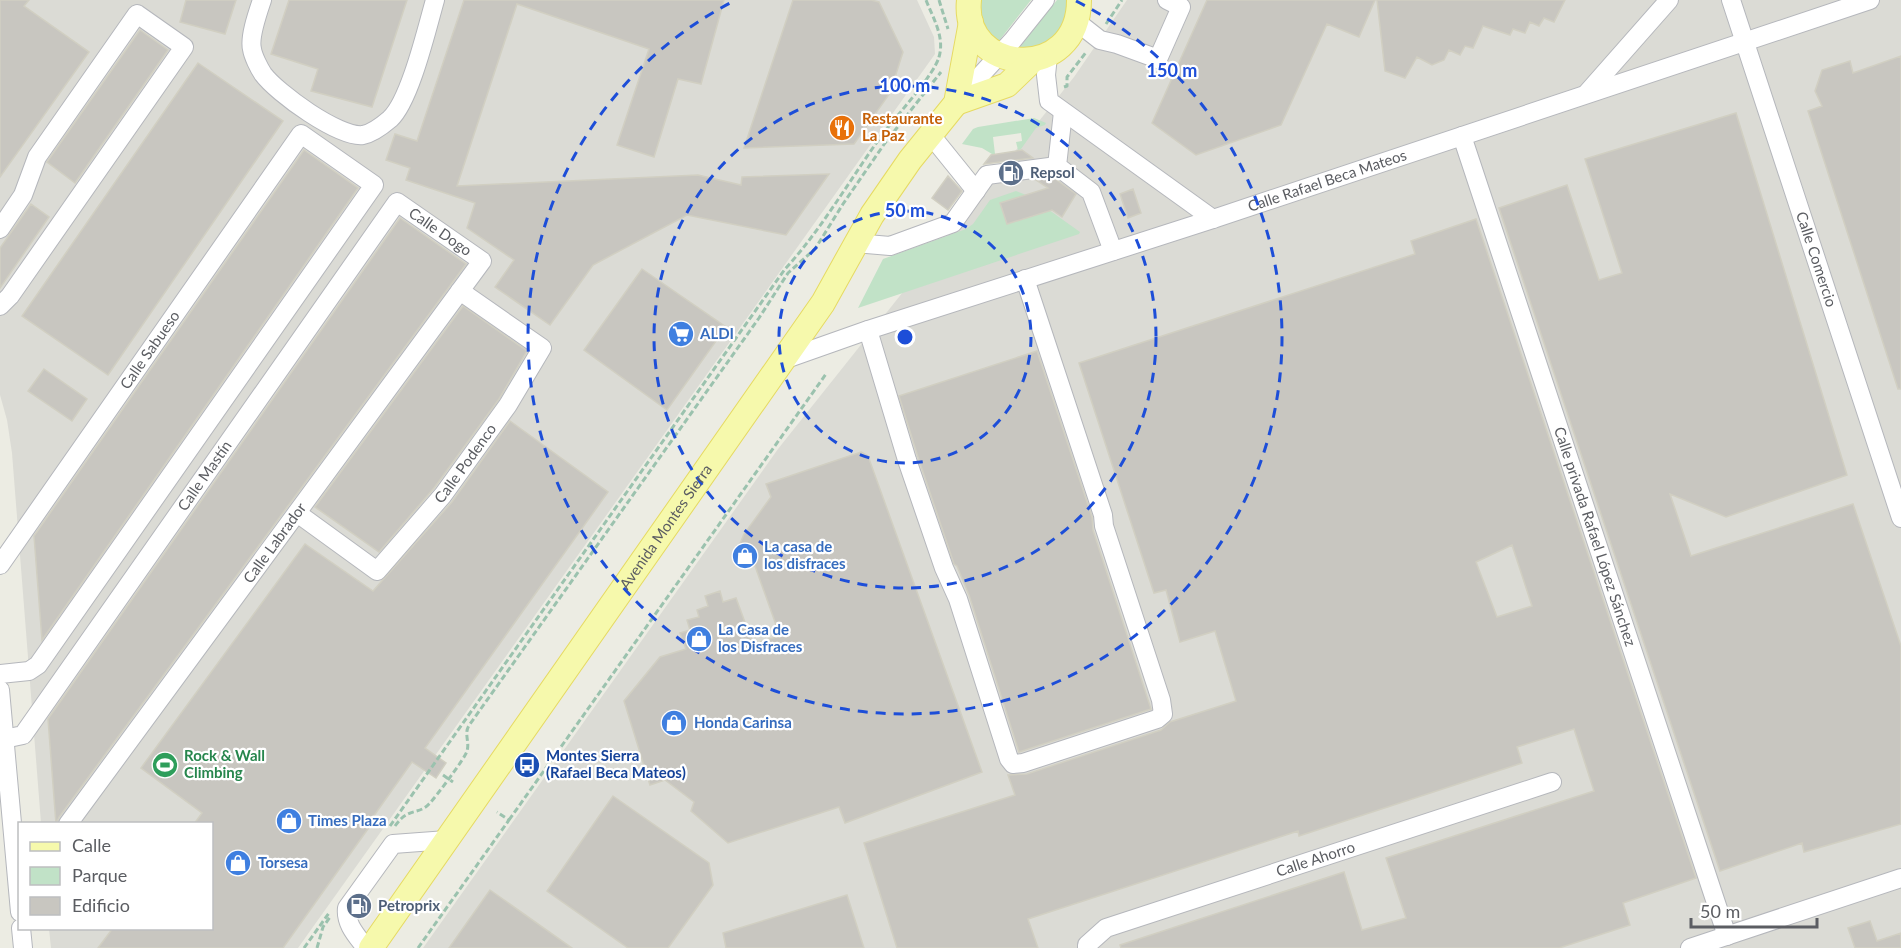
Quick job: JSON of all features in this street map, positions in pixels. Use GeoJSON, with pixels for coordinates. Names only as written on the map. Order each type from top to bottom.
{"type":"FeatureCollection","features":[{"type":"Feature","properties":{"kind":"main road"},"geometry":{"type":"LineString","coordinates":[[956,103],[1007,85],[1040,58],[1066,42],[1083,9]]}},
{"type":"Feature","properties":{"kind":"main road"},"geometry":{"type":"LineString","coordinates":[[966,10],[977,35],[987,47],[999,55],[1021,61],[1040,58]]}},
{"type":"Feature","properties":{"kind":"main road","name":"Avenida Montes Sierra"},"geometry":{"type":"LineString","coordinates":[[371,948],[823,303],[872,215],[930,134],[956,103],[966,10]]}},
{"type":"Feature","properties":{"kind":"street"},"geometry":{"type":"LineString","coordinates":[[262,0],[251,48],[263,73],[281,92],[312,114],[344,131],[362,135],[376,130],[392,117],[406,96],[435,0]]}},
{"type":"Feature","properties":{"kind":"street","name":"Avenida Montes Sierra"},"geometry":{"type":"LineString","coordinates":[[956,103],[1045,0]]}},
{"type":"Feature","properties":{"kind":"street"},"geometry":{"type":"LineString","coordinates":[[1083,9],[1100,40],[1158,59],[1181,8],[1167,0]]}},
{"type":"Feature","properties":{"kind":"street"},"geometry":{"type":"LineString","coordinates":[[1585,94],[1669,0]]}},
{"type":"Feature","properties":{"kind":"street","name":"Calle Comercio"},"geometry":{"type":"LineString","coordinates":[[1731,0],[1901,518]]}},
{"type":"Feature","properties":{"kind":"street","name":"Calle Rafael Beca Mateos"},"geometry":{"type":"LineString","coordinates":[[783,360],[1870,0]]}},
{"type":"Feature","properties":{"kind":"street"},"geometry":{"type":"LineString","coordinates":[[0,229],[23,195],[37,157],[138,14],[184,47],[17,286],[0,306]]}},
{"type":"Feature","properties":{"kind":"street"},"geometry":{"type":"LineString","coordinates":[[1040,58],[1056,106],[1057,166]]}},
{"type":"Feature","properties":{"kind":"street"},"geometry":{"type":"LineString","coordinates":[[1056,106],[1213,219]]}},
{"type":"Feature","properties":{"kind":"street","name":"Calle Sabueso"},"geometry":{"type":"LineString","coordinates":[[0,565],[301,134],[374,185]]}},
{"type":"Feature","properties":{"kind":"street"},"geometry":{"type":"LineString","coordinates":[[930,134],[976,191]]}},
{"type":"Feature","properties":{"kind":"street","name":"Calle privada Rafael López Sánchez"},"geometry":{"type":"LineString","coordinates":[[1462,136],[1727,936]]}},
{"type":"Feature","properties":{"kind":"street"},"geometry":{"type":"LineString","coordinates":[[855,243],[890,246],[953,223],[987,176],[1057,166],[1091,192],[1113,251]]}},
{"type":"Feature","properties":{"kind":"street","name":"Calle Mastín"},"geometry":{"type":"LineString","coordinates":[[0,674],[29,671],[39,665],[374,185]]}},
{"type":"Feature","properties":{"kind":"street","name":"Calle Mastín"},"geometry":{"type":"LineString","coordinates":[[4,739],[23,735],[397,202]]}},
{"type":"Feature","properties":{"kind":"street","name":"Calle Dogo"},"geometry":{"type":"LineString","coordinates":[[397,202],[482,261]]}},
{"type":"Feature","properties":{"kind":"street","name":"Calle Labrador"},"geometry":{"type":"LineString","coordinates":[[69,822],[482,261]]}},
{"type":"Feature","properties":{"kind":"street"},"geometry":{"type":"LineString","coordinates":[[868,330],[907,460],[944,568],[958,599],[1010,759],[1013,764],[1023,763],[1163,714],[1161,700],[1104,526],[1103,515],[1025,279]]}},
{"type":"Feature","properties":{"kind":"street","name":"Calle Podenco"},"geometry":{"type":"LineString","coordinates":[[297,513],[377,572],[443,495],[508,405],[542,348],[460,291]]}},
{"type":"Feature","properties":{"kind":"street"},"geometry":{"type":"LineString","coordinates":[[267,337],[291,353]]}},
{"type":"Feature","properties":{"kind":"street"},"geometry":{"type":"LineString","coordinates":[[0,690],[4,778],[18,895]]}},
{"type":"Feature","properties":{"kind":"street","name":"Calle Ahorro"},"geometry":{"type":"LineString","coordinates":[[1087,948],[1087,945],[1106,928],[1552,782]]}},
{"type":"Feature","properties":{"kind":"street"},"geometry":{"type":"LineString","coordinates":[[366,948],[353,930],[346,915],[347,908],[393,844],[447,840]]}},
{"type":"Feature","properties":{"kind":"street"},"geometry":{"type":"LineString","coordinates":[[1690,948],[1901,878]]}},
{"type":"Feature","properties":{"kind":"street"},"geometry":{"type":"LineString","coordinates":[[21,930],[23,948]]}},
{"type":"Feature","properties":{"kind":"path"},"geometry":{"type":"LineString","coordinates":[[926,0],[940,36],[941,47],[936,65],[885,130],[803,250],[785,269],[392,827],[406,813],[429,805],[448,779],[467,751],[466,729],[759,318],[788,273],[815,249],[885,143],[944,67]]}},
{"type":"Feature","properties":{"kind":"path"},"geometry":{"type":"LineString","coordinates":[[939,0],[950,37]]}},
{"type":"Feature","properties":{"kind":"path"},"geometry":{"type":"LineString","coordinates":[[418,948],[826,374]]}},
{"type":"Feature","properties":{"kind":"path"},"geometry":{"type":"LineString","coordinates":[[442,775],[453,782]]}},
{"type":"Feature","properties":{"kind":"path"},"geometry":{"type":"LineString","coordinates":[[497,812],[509,820]]}},
{"type":"Feature","properties":{"kind":"path"},"geometry":{"type":"LineString","coordinates":[[304,948],[333,910],[324,926],[317,948]]}},
{"type":"Feature","properties":{"kind":"shaded area"},"geometry":{"type":"Polygon","coordinates":[[[0,0],[917,0],[934,37],[935,54],[298,948],[51,948],[49,930],[213,930],[213,822],[41,822],[12,453],[0,395],[0,0]]]}},
{"type":"Feature","properties":{"kind":"shaded area"},"geometry":{"type":"Polygon","coordinates":[[[1127,0],[1901,0],[1901,948],[423,948],[778,449],[1074,77],[1127,0]]]}},
{"type":"Feature","properties":{"kind":"green space"},"geometry":{"type":"Polygon","coordinates":[[[980,0],[1031,0],[998,42],[984,23],[980,0]]]}},
{"type":"Feature","properties":{"kind":"green space"},"geometry":{"type":"Polygon","coordinates":[[[1057,0],[1069,0],[1062,31],[1040,48],[1020,47],[1057,0]]]}},
{"type":"Feature","properties":{"kind":"green space"},"geometry":{"type":"Polygon","coordinates":[[[1034,118],[1046,123],[1036,128],[1021,149],[1018,150],[1016,142],[1022,141],[1021,133],[993,137],[995,154],[982,148],[962,144],[973,129],[978,127],[1034,118]]]}},
{"type":"Feature","properties":{"kind":"green space"},"geometry":{"type":"Polygon","coordinates":[[[1016,191],[1026,195],[1000,203],[1007,224],[1034,215],[1028,195],[1080,232],[1079,234],[858,308],[883,259],[966,229],[973,224],[990,200],[1016,191]]]}},
{"type":"Feature","properties":{"kind":"building"},"geometry":{"type":"Polygon","coordinates":[[[0,0],[29,0],[24,6],[89,52],[0,177],[0,0]]]}},
{"type":"Feature","properties":{"kind":"building"},"geometry":{"type":"Polygon","coordinates":[[[186,0],[236,0],[225,34],[180,22],[186,0]]]}},
{"type":"Feature","properties":{"kind":"building"},"geometry":{"type":"Polygon","coordinates":[[[289,0],[407,0],[372,107],[311,91],[318,69],[271,54],[289,0]]]}},
{"type":"Feature","properties":{"kind":"building"},"geometry":{"type":"Polygon","coordinates":[[[464,0],[724,0],[701,84],[678,79],[654,157],[617,145],[649,49],[517,4],[457,186],[698,175],[741,185],[742,177],[829,174],[786,235],[687,215],[593,265],[550,325],[495,287],[514,260],[467,228],[475,203],[406,180],[410,168],[386,160],[395,134],[417,141],[464,0]]]}},
{"type":"Feature","properties":{"kind":"building"},"geometry":{"type":"Polygon","coordinates":[[[793,0],[871,0],[879,2],[903,52],[890,93],[854,144],[744,148],[793,0]]]}},
{"type":"Feature","properties":{"kind":"building"},"geometry":{"type":"Polygon","coordinates":[[[1207,0],[1375,0],[1359,37],[1327,24],[1281,125],[1196,155],[1152,123],[1207,0]]]}},
{"type":"Feature","properties":{"kind":"building"},"geometry":{"type":"Polygon","coordinates":[[[1377,0],[1565,0],[1554,22],[1544,18],[1539,26],[1530,22],[1525,33],[1513,29],[1510,35],[1483,26],[1473,48],[1465,46],[1460,55],[1449,50],[1444,60],[1432,65],[1417,57],[1405,78],[1385,71],[1377,0]]]}},
{"type":"Feature","properties":{"kind":"building"},"geometry":{"type":"Polygon","coordinates":[[[140,30],[168,50],[75,183],[47,162],[140,30]]]}},
{"type":"Feature","properties":{"kind":"building"},"geometry":{"type":"Polygon","coordinates":[[[1901,56],[1901,389],[1898,389],[1808,111],[1822,106],[1815,91],[1822,70],[1850,61],[1853,73],[1901,56]]]}},
{"type":"Feature","properties":{"kind":"building"},"geometry":{"type":"Polygon","coordinates":[[[198,63],[283,121],[108,375],[22,316],[198,63]]]}},
{"type":"Feature","properties":{"kind":"building"},"geometry":{"type":"Polygon","coordinates":[[[1736,113],[1847,475],[1726,517],[1670,494],[1691,556],[1853,504],[1901,646],[1901,824],[1804,852],[1802,843],[1720,871],[1499,208],[1567,185],[1599,280],[1622,273],[1585,159],[1736,113]]]}},
{"type":"Feature","properties":{"kind":"building"},"geometry":{"type":"Polygon","coordinates":[[[304,150],[358,188],[42,640],[34,536],[304,150]]]}},
{"type":"Feature","properties":{"kind":"building"},"geometry":{"type":"Polygon","coordinates":[[[1022,150],[1033,158],[984,164],[991,155],[1022,150]]]}},
{"type":"Feature","properties":{"kind":"building"},"geometry":{"type":"Polygon","coordinates":[[[948,176],[962,191],[948,210],[932,198],[948,176]]]}},
{"type":"Feature","properties":{"kind":"building"},"geometry":{"type":"Polygon","coordinates":[[[1054,178],[1076,194],[1062,217],[1052,210],[1007,224],[1000,203],[1048,188],[1036,180],[1054,178]]]}},
{"type":"Feature","properties":{"kind":"building"},"geometry":{"type":"Polygon","coordinates":[[[1133,189],[1141,213],[1128,218],[1120,194],[1133,189]]]}},
{"type":"Feature","properties":{"kind":"building"},"geometry":{"type":"Polygon","coordinates":[[[31,204],[49,217],[0,288],[0,248],[31,204]]]}},
{"type":"Feature","properties":{"kind":"building"},"geometry":{"type":"Polygon","coordinates":[[[400,218],[466,264],[57,822],[48,719],[400,218]]]}},
{"type":"Feature","properties":{"kind":"building"},"geometry":{"type":"Polygon","coordinates":[[[1476,219],[1696,878],[1623,903],[1630,925],[1559,948],[1121,948],[1120,945],[1344,872],[1362,930],[1406,918],[1386,858],[1594,791],[1574,729],[1517,747],[1522,763],[1299,836],[1298,831],[1028,919],[1038,948],[897,948],[864,843],[1015,795],[1008,775],[1027,774],[1161,730],[1170,722],[1236,701],[1215,631],[1180,642],[1166,590],[1154,593],[1079,363],[1415,254],[1411,241],[1476,219]],[[1512,545],[1476,562],[1497,617],[1532,606],[1512,545]]]}},
{"type":"Feature","properties":{"kind":"building"},"geometry":{"type":"Polygon","coordinates":[[[642,269],[726,327],[667,410],[584,350],[642,269]]]}},
{"type":"Feature","properties":{"kind":"building"},"geometry":{"type":"Polygon","coordinates":[[[463,306],[527,351],[499,399],[434,488],[379,552],[315,507],[463,306]]]}},
{"type":"Feature","properties":{"kind":"building"},"geometry":{"type":"Polygon","coordinates":[[[1037,351],[1092,517],[1093,530],[1151,709],[1019,752],[969,595],[957,566],[954,564],[899,396],[1037,351]]]}},
{"type":"Feature","properties":{"kind":"building"},"geometry":{"type":"Polygon","coordinates":[[[44,369],[87,399],[72,421],[28,391],[44,369]]]}},
{"type":"Feature","properties":{"kind":"building"},"geometry":{"type":"Polygon","coordinates":[[[510,421],[608,492],[425,748],[446,763],[436,778],[412,762],[373,817],[375,819],[283,948],[98,948],[112,930],[213,930],[213,822],[195,822],[202,813],[141,768],[305,544],[373,591],[452,502],[510,421]]]}},
{"type":"Feature","properties":{"kind":"building"},"geometry":{"type":"Polygon","coordinates":[[[861,452],[868,456],[982,772],[845,823],[839,807],[728,843],[691,811],[694,802],[665,780],[650,785],[624,701],[660,657],[686,649],[680,633],[690,630],[687,620],[699,617],[697,610],[708,606],[705,596],[720,591],[723,602],[736,598],[753,644],[780,636],[755,566],[733,560],[744,534],[771,497],[766,484],[861,452]]]}},
{"type":"Feature","properties":{"kind":"building"},"geometry":{"type":"Polygon","coordinates":[[[613,796],[709,863],[713,885],[668,948],[628,948],[547,891],[613,796]]]}},
{"type":"Feature","properties":{"kind":"building"},"geometry":{"type":"Polygon","coordinates":[[[490,890],[572,948],[449,948],[490,890]]]}},
{"type":"Feature","properties":{"kind":"building"},"geometry":{"type":"Polygon","coordinates":[[[847,895],[864,948],[726,948],[723,933],[847,895]]]}},
{"type":"Feature","properties":{"kind":"building"},"geometry":{"type":"Polygon","coordinates":[[[1870,921],[1877,941],[1901,933],[1901,948],[1855,948],[1848,928],[1870,921]]]}},
{"type":"Feature","properties":{"kind":"place","name":"Restaurante La Paz"},"geometry":{"type":"Point","coordinates":[842,128]}},
{"type":"Feature","properties":{"kind":"place","name":"Repsol"},"geometry":{"type":"Point","coordinates":[1011,173]}},
{"type":"Feature","properties":{"kind":"place","name":"ALDI"},"geometry":{"type":"Point","coordinates":[681,334]}},
{"type":"Feature","properties":{"kind":"place","name":"La casa de los disfraces"},"geometry":{"type":"Point","coordinates":[745,556]}},
{"type":"Feature","properties":{"kind":"place","name":"La Casa de los Disfraces"},"geometry":{"type":"Point","coordinates":[699,639]}},
{"type":"Feature","properties":{"kind":"place","name":"Honda Carinsa"},"geometry":{"type":"Point","coordinates":[674,723]}},
{"type":"Feature","properties":{"kind":"place","name":"Rock & Wall Climbing"},"geometry":{"type":"Point","coordinates":[165,765]}},
{"type":"Feature","properties":{"kind":"place","name":"Montes Sierra (Rafael Beca Mateos)"},"geometry":{"type":"Point","coordinates":[527,765]}},
{"type":"Feature","properties":{"kind":"place","name":"Times Plaza"},"geometry":{"type":"Point","coordinates":[289,821]}},
{"type":"Feature","properties":{"kind":"place","name":"Torsesa"},"geometry":{"type":"Point","coordinates":[238,863]}},
{"type":"Feature","properties":{"kind":"place","name":"Petroprix"},"geometry":{"type":"Point","coordinates":[359,906]}}]}
